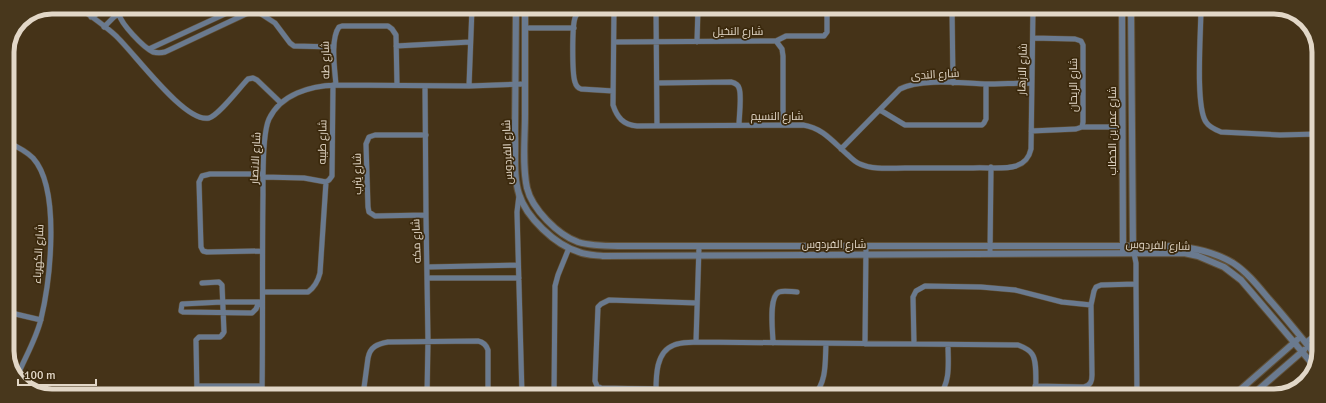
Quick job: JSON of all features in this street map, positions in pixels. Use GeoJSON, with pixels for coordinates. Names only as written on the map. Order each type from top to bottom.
{"type":"FeatureCollection","features":[{"type":"Feature","properties":{"kind":"street"},"geometry":{"type":"LineString","coordinates":[[87,14],[120,40],[170,96],[190,113],[198,117],[204,118],[213,116],[250,78],[257,80],[281,104]]}},
{"type":"Feature","properties":{"kind":"street"},"geometry":{"type":"LineString","coordinates":[[91,17],[97,14]]}},
{"type":"Feature","properties":{"kind":"street"},"geometry":{"type":"LineString","coordinates":[[104,26],[119,14],[124,25],[149,49],[157,53],[165,52],[246,14]]}},
{"type":"Feature","properties":{"kind":"street"},"geometry":{"type":"LineString","coordinates":[[149,49],[225,14]]}},
{"type":"Feature","properties":{"kind":"street"},"geometry":{"type":"LineString","coordinates":[[261,14],[275,23],[294,46],[334,47]]}},
{"type":"Feature","properties":{"kind":"street"},"geometry":{"type":"LineString","coordinates":[[469,86],[472,14]]}},
{"type":"Feature","properties":{"kind":"street","name":"شارع الفردوس"},"geometry":{"type":"LineString","coordinates":[[516,14],[516,169],[519,194],[524,204],[539,225],[569,248],[580,252],[603,256],[1184,253],[1198,256],[1224,266],[1240,280],[1310,362]]}},
{"type":"Feature","properties":{"kind":"street","name":"شارع الفردوس"},"geometry":{"type":"LineString","coordinates":[[525,14],[524,148],[526,182],[534,204],[551,224],[571,239],[588,244],[618,246],[1189,247],[1223,258],[1235,264],[1252,280],[1312,350]]}},
{"type":"Feature","properties":{"kind":"street"},"geometry":{"type":"LineString","coordinates":[[577,14],[575,17],[574,28],[574,70],[576,85],[581,89],[613,91]]}},
{"type":"Feature","properties":{"kind":"street","name":"شارع النسيم"},"geometry":{"type":"LineString","coordinates":[[614,14],[613,105],[620,118],[630,125],[811,126],[827,135],[859,164],[878,167],[1011,167],[1023,163],[1029,156],[1031,149],[1031,131]]}},
{"type":"Feature","properties":{"kind":"street"},"geometry":{"type":"LineString","coordinates":[[656,14],[656,126]]}},
{"type":"Feature","properties":{"kind":"street"},"geometry":{"type":"LineString","coordinates":[[697,42],[698,14]]}},
{"type":"Feature","properties":{"kind":"street"},"geometry":{"type":"LineString","coordinates":[[776,41],[786,36],[824,36],[827,32],[827,14]]}},
{"type":"Feature","properties":{"kind":"street"},"geometry":{"type":"LineString","coordinates":[[952,14],[953,83]]}},
{"type":"Feature","properties":{"kind":"street","name":"شارع الازهار"},"geometry":{"type":"LineString","coordinates":[[1031,131],[1033,14]]}},
{"type":"Feature","properties":{"kind":"street","name":"شارع عمر بن الخطاب"},"geometry":{"type":"LineString","coordinates":[[1122,14],[1123,253]]}},
{"type":"Feature","properties":{"kind":"street","name":"شارع عمر بن الخطاب"},"geometry":{"type":"LineString","coordinates":[[1131,14],[1134,253]]}},
{"type":"Feature","properties":{"kind":"street"},"geometry":{"type":"LineString","coordinates":[[1201,14],[1200,87],[1203,113],[1206,122],[1221,132],[1280,136],[1312,134]]}},
{"type":"Feature","properties":{"kind":"street","name":"شارع طه"},"geometry":{"type":"LineString","coordinates":[[334,85],[334,47],[336,30],[338,27],[342,26],[388,26],[392,28],[396,35],[397,85]]}},
{"type":"Feature","properties":{"kind":"street"},"geometry":{"type":"LineString","coordinates":[[525,28],[574,28]]}},
{"type":"Feature","properties":{"kind":"street","name":"شارع الريحان"},"geometry":{"type":"LineString","coordinates":[[1031,131],[1076,129],[1082,127],[1084,122],[1083,45],[1081,41],[1075,39],[1033,38]]}},
{"type":"Feature","properties":{"kind":"street","name":"شارع النخيل"},"geometry":{"type":"LineString","coordinates":[[614,42],[776,41],[782,49],[783,56],[783,125]]}},
{"type":"Feature","properties":{"kind":"street"},"geometry":{"type":"LineString","coordinates":[[396,46],[470,42]]}},
{"type":"Feature","properties":{"kind":"street"},"geometry":{"type":"LineString","coordinates":[[1122,60],[1131,60]]}},
{"type":"Feature","properties":{"kind":"street"},"geometry":{"type":"LineString","coordinates":[[657,83],[734,83],[740,91],[740,125]]}},
{"type":"Feature","properties":{"kind":"street","name":"شارع الندى"},"geometry":{"type":"LineString","coordinates":[[841,149],[900,89],[907,85],[916,83],[1031,83]]}},
{"type":"Feature","properties":{"kind":"street","name":"شارع الانصار"},"geometry":{"type":"LineString","coordinates":[[262,386],[260,302],[263,292],[263,176],[266,132],[269,120],[281,104],[296,93],[307,88],[334,85],[469,86],[525,84]]}},
{"type":"Feature","properties":{"kind":"street"},"geometry":{"type":"LineString","coordinates":[[880,110],[905,125],[982,125],[986,119],[986,84]]}},
{"type":"Feature","properties":{"kind":"street","name":"شارع طيبه"},"geometry":{"type":"LineString","coordinates":[[262,252],[203,251],[201,247],[199,182],[202,176],[206,174],[304,178],[326,182],[329,180],[332,176],[334,85]]}},
{"type":"Feature","properties":{"kind":"street","name":"شارع مكه"},"geometry":{"type":"LineString","coordinates":[[425,86],[428,278],[427,389]]}},
{"type":"Feature","properties":{"kind":"street"},"geometry":{"type":"LineString","coordinates":[[1082,127],[1122,127]]}},
{"type":"Feature","properties":{"kind":"street","name":"شارع يثرب"},"geometry":{"type":"LineString","coordinates":[[426,135],[375,135],[369,137],[366,144],[369,212],[376,216],[426,215]]}},
{"type":"Feature","properties":{"kind":"street","name":"شارع الكهرباء"},"geometry":{"type":"LineString","coordinates":[[14,145],[33,159],[41,172],[47,187],[50,219],[50,264],[47,290],[41,320],[20,370]]}},
{"type":"Feature","properties":{"kind":"street"},"geometry":{"type":"LineString","coordinates":[[990,254],[991,167]]}},
{"type":"Feature","properties":{"kind":"street"},"geometry":{"type":"LineString","coordinates":[[263,292],[308,292],[314,288],[318,282],[320,273],[326,182]]}},
{"type":"Feature","properties":{"kind":"street"},"geometry":{"type":"LineString","coordinates":[[519,194],[517,212],[522,389]]}},
{"type":"Feature","properties":{"kind":"street"},"geometry":{"type":"LineString","coordinates":[[1037,246],[1037,254]]}},
{"type":"Feature","properties":{"kind":"street"},"geometry":{"type":"LineString","coordinates":[[696,342],[699,247]]}},
{"type":"Feature","properties":{"kind":"street"},"geometry":{"type":"LineString","coordinates":[[865,344],[866,247]]}},
{"type":"Feature","properties":{"kind":"street"},"geometry":{"type":"LineString","coordinates":[[554,389],[555,286],[569,248]]}},
{"type":"Feature","properties":{"kind":"street"},"geometry":{"type":"LineString","coordinates":[[1134,253],[1136,263],[1137,389]]}},
{"type":"Feature","properties":{"kind":"street"},"geometry":{"type":"LineString","coordinates":[[427,267],[518,265]]}},
{"type":"Feature","properties":{"kind":"street"},"geometry":{"type":"LineString","coordinates":[[428,278],[519,278]]}},
{"type":"Feature","properties":{"kind":"street"},"geometry":{"type":"LineString","coordinates":[[197,389],[196,340],[198,337],[220,337],[224,332],[222,285],[219,282],[202,283]]}},
{"type":"Feature","properties":{"kind":"street"},"geometry":{"type":"LineString","coordinates":[[1035,386],[1084,387],[1091,384],[1092,294],[1096,287],[1106,285],[1136,284]]}},
{"type":"Feature","properties":{"kind":"street"},"geometry":{"type":"LineString","coordinates":[[914,344],[913,297],[916,291],[925,286],[981,287],[1014,290],[1062,302],[1091,305]]}},
{"type":"Feature","properties":{"kind":"street"},"geometry":{"type":"LineString","coordinates":[[773,344],[772,304],[774,297],[776,293],[781,291],[798,292]]}},
{"type":"Feature","properties":{"kind":"street"},"geometry":{"type":"LineString","coordinates":[[605,389],[597,386],[595,381],[597,313],[598,307],[601,304],[609,300],[697,303]]}},
{"type":"Feature","properties":{"kind":"street"},"geometry":{"type":"LineString","coordinates":[[260,302],[256,309],[252,312],[181,311],[182,304],[260,302]]}},
{"type":"Feature","properties":{"kind":"street"},"geometry":{"type":"LineString","coordinates":[[14,314],[41,320]]}},
{"type":"Feature","properties":{"kind":"street"},"geometry":{"type":"LineString","coordinates":[[1284,331],[1291,325]]}},
{"type":"Feature","properties":{"kind":"street"},"geometry":{"type":"LineString","coordinates":[[1241,389],[1301,337]]}},
{"type":"Feature","properties":{"kind":"street"},"geometry":{"type":"LineString","coordinates":[[1259,389],[1302,352],[1312,339]]}},
{"type":"Feature","properties":{"kind":"street"},"geometry":{"type":"LineString","coordinates":[[365,389],[369,353],[374,346],[388,342],[428,341],[482,342],[488,350],[488,389]]}},
{"type":"Feature","properties":{"kind":"street"},"geometry":{"type":"LineString","coordinates":[[656,389],[660,357],[666,350],[674,345],[696,342],[773,344],[1018,345],[1033,355],[1035,363],[1035,389]]}},
{"type":"Feature","properties":{"kind":"street"},"geometry":{"type":"LineString","coordinates":[[819,389],[823,378],[826,344]]}},
{"type":"Feature","properties":{"kind":"street"},"geometry":{"type":"LineString","coordinates":[[943,389],[948,375],[948,345]]}},
{"type":"Feature","properties":{"kind":"street"},"geometry":{"type":"LineString","coordinates":[[1277,357],[1283,361],[1285,367]]}},
{"type":"Feature","properties":{"kind":"street"},"geometry":{"type":"LineString","coordinates":[[197,386],[262,386]]}}]}
